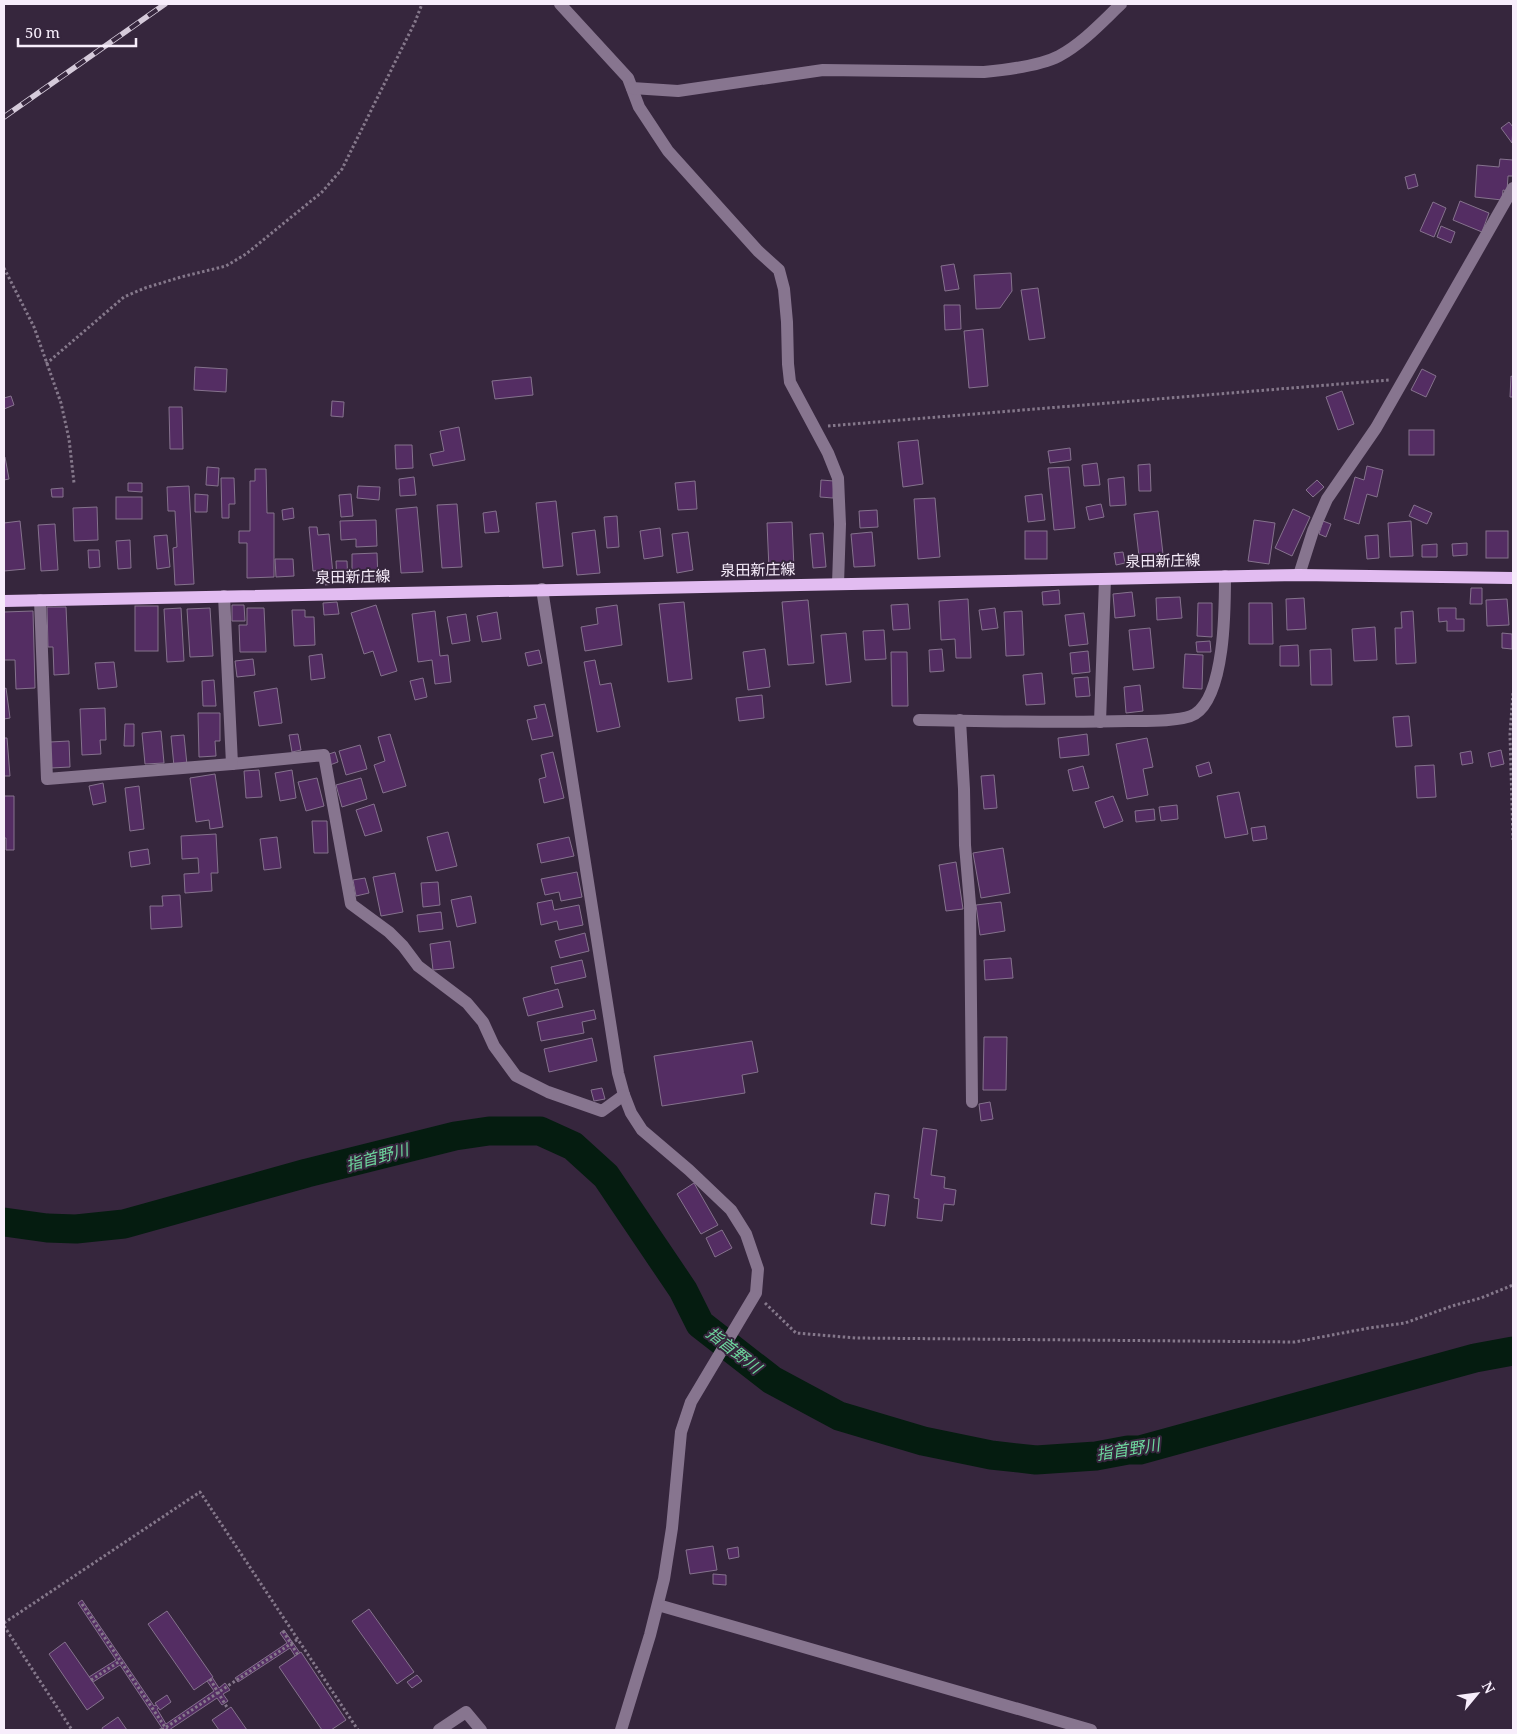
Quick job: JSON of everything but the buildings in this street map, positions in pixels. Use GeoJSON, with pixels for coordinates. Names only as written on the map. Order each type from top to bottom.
{"type":"FeatureCollection","features":[{"type":"Feature","properties":{"kind":"main road","name":"泉田新庄線"},"geometry":{"type":"LineString","coordinates":[[4,600],[1225,576],[1299,575],[1513,578]]}},
{"type":"Feature","properties":{"kind":"street"},"geometry":{"type":"LineString","coordinates":[[560,4],[628,78],[638,107],[668,151],[758,251],[779,270],[784,289],[790,382],[828,453],[838,478],[840,524],[838,584]]}},
{"type":"Feature","properties":{"kind":"street"},"geometry":{"type":"LineString","coordinates":[[632,88],[678,91],[823,70],[984,72],[1010,70],[1057,57],[1094,30],[1121,4]]}},
{"type":"Feature","properties":{"kind":"street"},"geometry":{"type":"LineString","coordinates":[[1299,575],[1313,531],[1327,499],[1372,435],[1513,188]]}},
{"type":"Feature","properties":{"kind":"street"},"geometry":{"type":"LineString","coordinates":[[918,720],[1100,722],[1170,720],[1195,714],[1209,699],[1221,656],[1225,612],[1225,576]]}},
{"type":"Feature","properties":{"kind":"street"},"geometry":{"type":"LineString","coordinates":[[1100,722],[1105,579]]}},
{"type":"Feature","properties":{"kind":"street"},"geometry":{"type":"LineString","coordinates":[[542,590],[617,1063],[624,1095],[631,1113],[642,1130],[731,1210],[746,1234],[758,1268],[756,1294],[691,1402],[681,1432],[664,1579],[650,1635],[621,1730]]}},
{"type":"Feature","properties":{"kind":"street"},"geometry":{"type":"LineString","coordinates":[[224,596],[232,764]]}},
{"type":"Feature","properties":{"kind":"street"},"geometry":{"type":"LineString","coordinates":[[40,600],[47,779],[324,755],[351,904],[389,932],[403,946],[418,966],[467,1003],[483,1022],[494,1046],[516,1076],[548,1092],[602,1111],[624,1095]]}},
{"type":"Feature","properties":{"kind":"street"},"geometry":{"type":"LineString","coordinates":[[960,720],[965,845],[970,904],[972,1102]]}},
{"type":"Feature","properties":{"kind":"street"},"geometry":{"type":"LineString","coordinates":[[658,1605],[1091,1730]]}},
{"type":"Feature","properties":{"kind":"street"},"geometry":{"type":"LineString","coordinates":[[439,1730],[466,1712],[481,1730]]}},
{"type":"Feature","properties":{"kind":"path"},"geometry":{"type":"LineString","coordinates":[[46,364],[124,297],[145,288],[181,277],[226,266],[246,254],[322,192],[342,169],[388,78],[422,4]]}},
{"type":"Feature","properties":{"kind":"path"},"geometry":{"type":"LineString","coordinates":[[4,268],[34,327],[61,403],[69,439],[74,483]]}},
{"type":"Feature","properties":{"kind":"path"},"geometry":{"type":"LineString","coordinates":[[814,427],[1405,378]]}},
{"type":"Feature","properties":{"kind":"path"},"geometry":{"type":"LineString","coordinates":[[1513,693],[1510,734],[1513,840]]}},
{"type":"Feature","properties":{"kind":"path"},"geometry":{"type":"LineString","coordinates":[[756,1294],[796,1333],[856,1338],[1295,1342],[1370,1328],[1405,1324],[1513,1285]]}},
{"type":"Feature","properties":{"kind":"path"},"geometry":{"type":"LineString","coordinates":[[72,1730],[4,1625],[200,1492],[358,1730]]}},
{"type":"Feature","properties":{"kind":"path"},"geometry":{"type":"LineString","coordinates":[[82,1604],[165,1730],[298,1639]]}},
{"type":"Feature","properties":{"kind":"path"},"geometry":{"type":"LineString","coordinates":[[283,1631],[298,1655]]}},
{"type":"Feature","properties":{"kind":"path"},"geometry":{"type":"LineString","coordinates":[[91,1680],[120,1661]]}},
{"type":"Feature","properties":{"kind":"path"},"geometry":{"type":"LineString","coordinates":[[210,1679],[228,1709]]}},
{"type":"Feature","properties":{"kind":"waterway","name":"指首野川"},"geometry":{"type":"LineString","coordinates":[[4,1222],[47,1228],[76,1229],[124,1224],[307,1173],[455,1136],[489,1131],[540,1131],[573,1146],[606,1176],[683,1290],[700,1324],[772,1380],[839,1416],[923,1441],[991,1455],[1036,1460],[1096,1456],[1128,1450],[1140,1450],[1475,1358],[1513,1351]]}},
{"type":"Feature","properties":{"kind":"railway"},"geometry":{"type":"LineString","coordinates":[[4,117],[165,4]]}}]}
